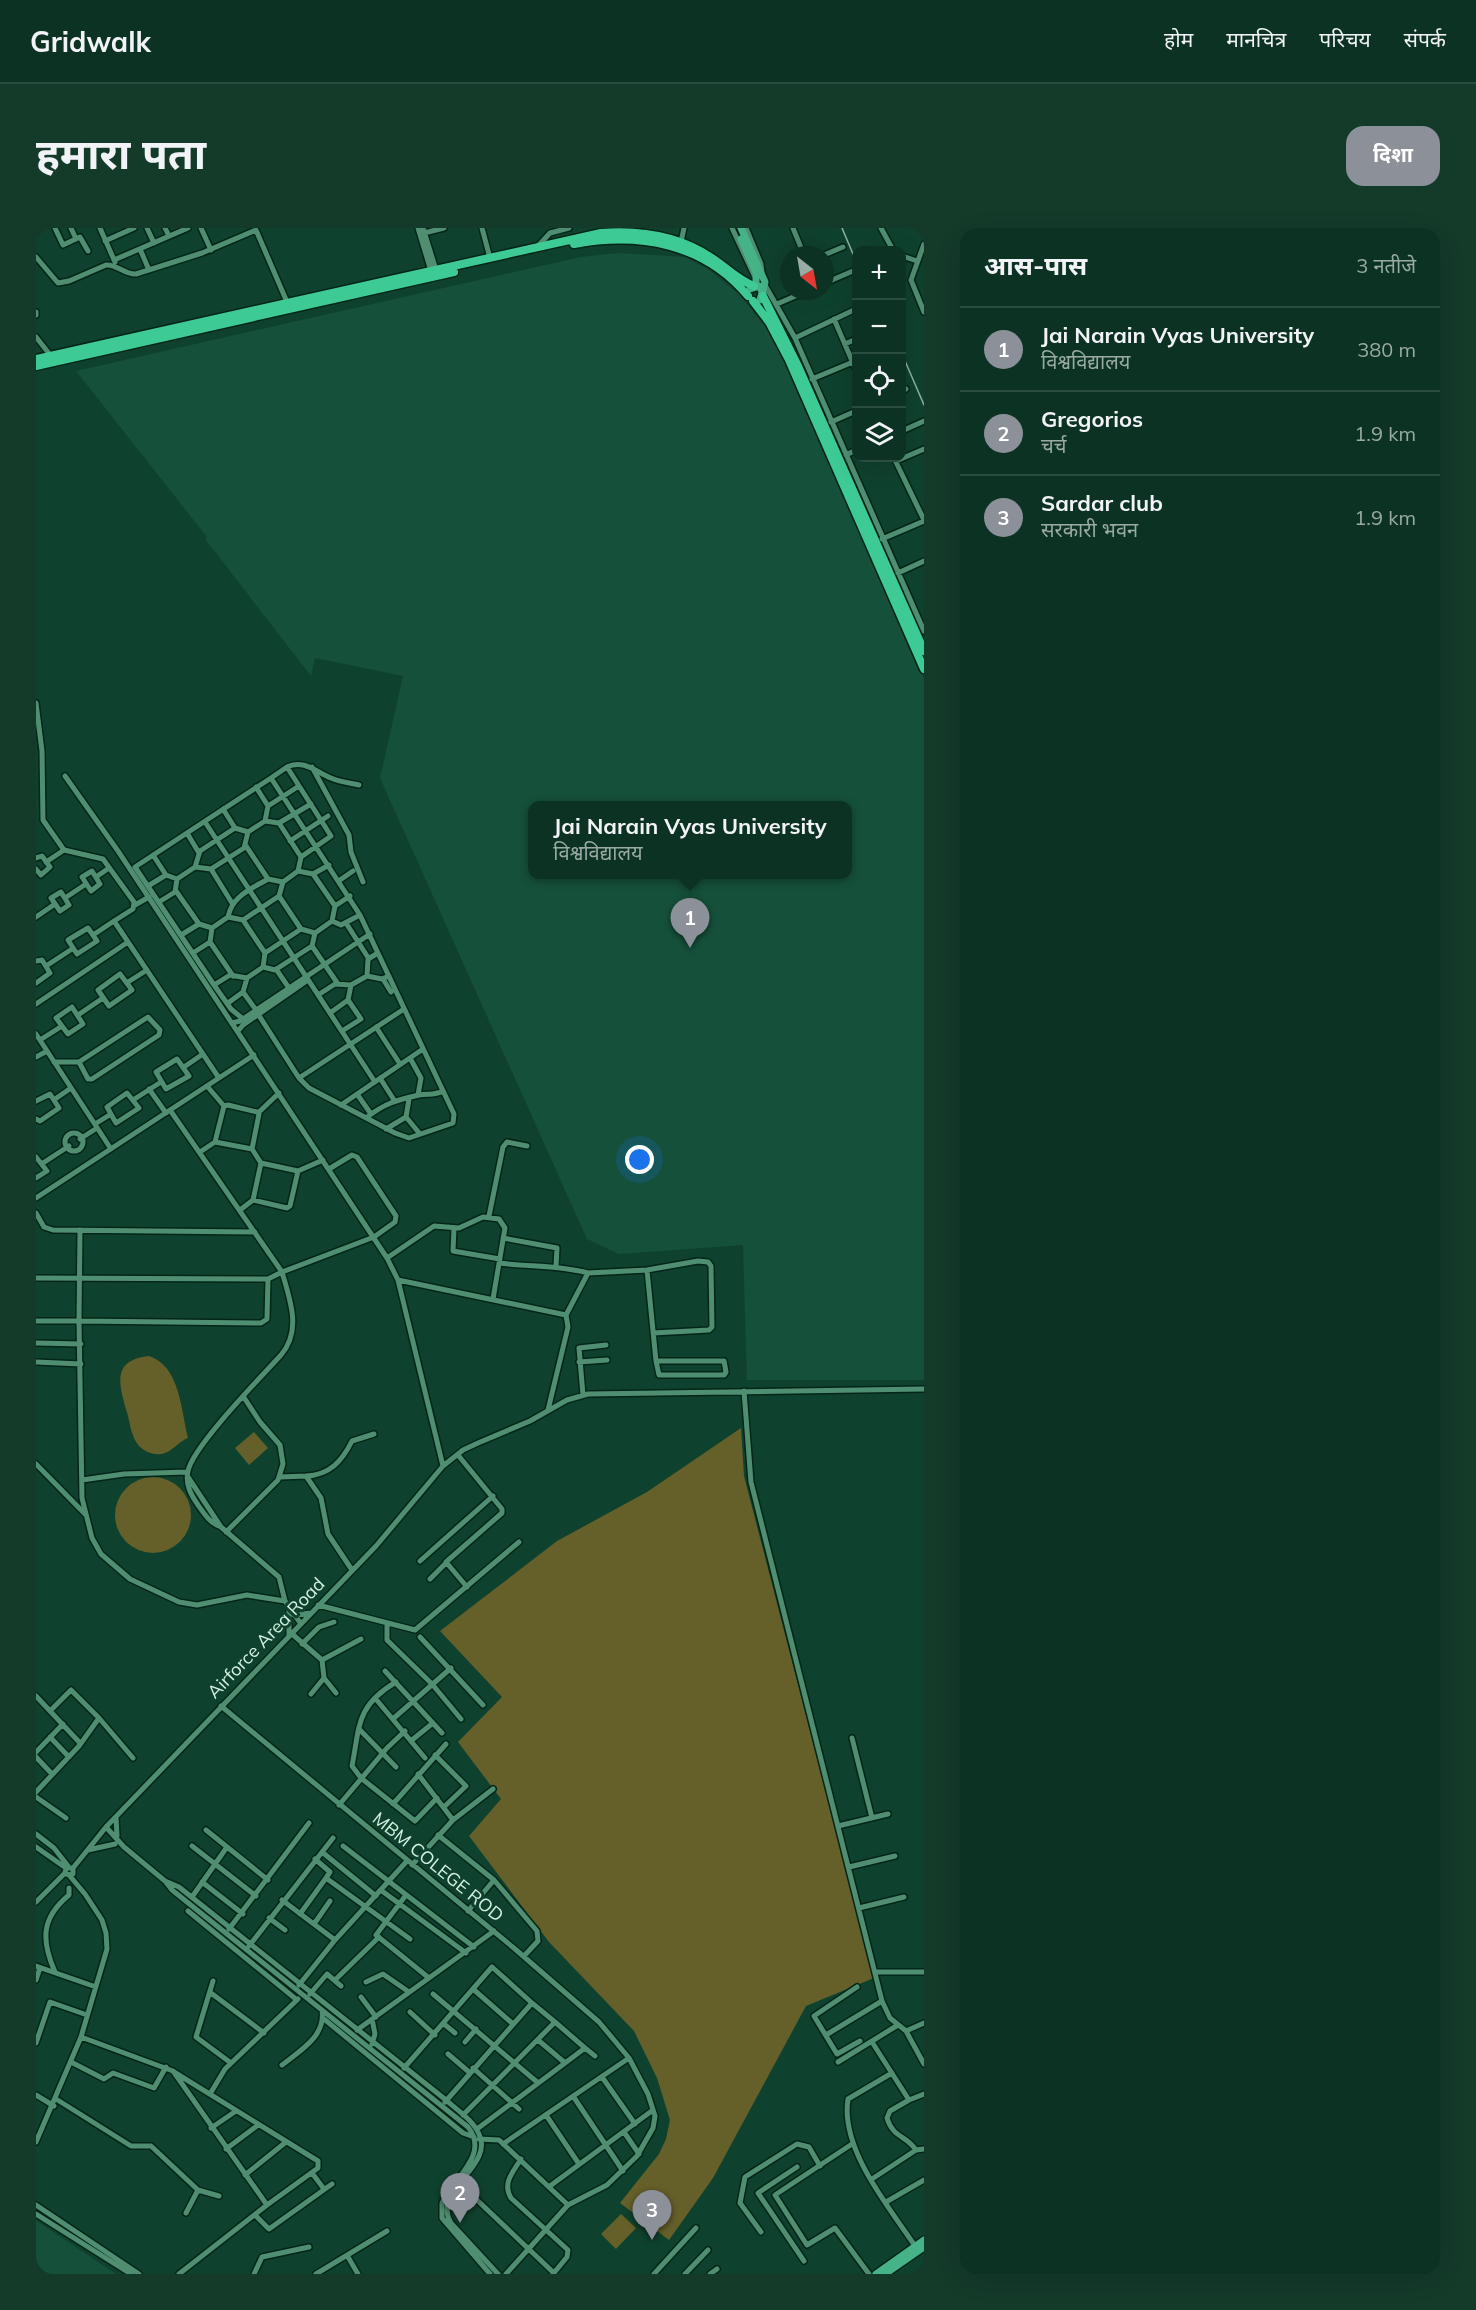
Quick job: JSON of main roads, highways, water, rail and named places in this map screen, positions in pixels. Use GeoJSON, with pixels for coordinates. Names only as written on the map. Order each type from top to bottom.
{"type":"FeatureCollection","features":[{"type":"Feature","properties":{"kind":"highway"},"geometry":{"type":"LineString","coordinates":[[36,359],[538,246],[609,233],[650,234],[681,242],[757,276]]}},
{"type":"Feature","properties":{"kind":"highway"},"geometry":{"type":"LineString","coordinates":[[36,366],[575,243],[609,233],[654,241],[691,252],[720,270],[751,299],[769,322],[789,360],[924,669]]}},
{"type":"Feature","properties":{"kind":"highway"},"geometry":{"type":"LineString","coordinates":[[764,291],[779,316],[924,651]]}},
{"type":"Feature","properties":{"kind":"main road"},"geometry":{"type":"LineString","coordinates":[[741,228],[764,291]]}},
{"type":"Feature","properties":{"kind":"main road"},"geometry":{"type":"LineString","coordinates":[[757,276],[764,291]]}},
{"type":"Feature","properties":{"kind":"main road"},"geometry":{"type":"LineString","coordinates":[[757,276],[749,290],[751,299],[759,301],[764,291]]}},
{"type":"Feature","properties":{"kind":"main road"},"geometry":{"type":"LineString","coordinates":[[876,2274],[924,2240]]}},
{"type":"Feature","properties":{"kind":"main road"},"geometry":{"type":"LineString","coordinates":[[885,2274],[924,2247]]}},
{"type":"Feature","properties":{"kind":"railway"},"geometry":{"type":"LineString","coordinates":[[842,228],[852,252]]}},
{"type":"Feature","properties":{"kind":"railway"},"geometry":{"type":"LineString","coordinates":[[906,363],[924,405]]}},
{"type":"Feature","properties":{"kind":"place","name":"Jai Narain Vyas University"},"geometry":{"type":"Point","coordinates":[690,948]}},
{"type":"Feature","properties":{"kind":"place","name":"Gregorios"},"geometry":{"type":"Point","coordinates":[460,2223]}},
{"type":"Feature","properties":{"kind":"place","name":"Sardar club"},"geometry":{"type":"Point","coordinates":[652,2240]}}]}
